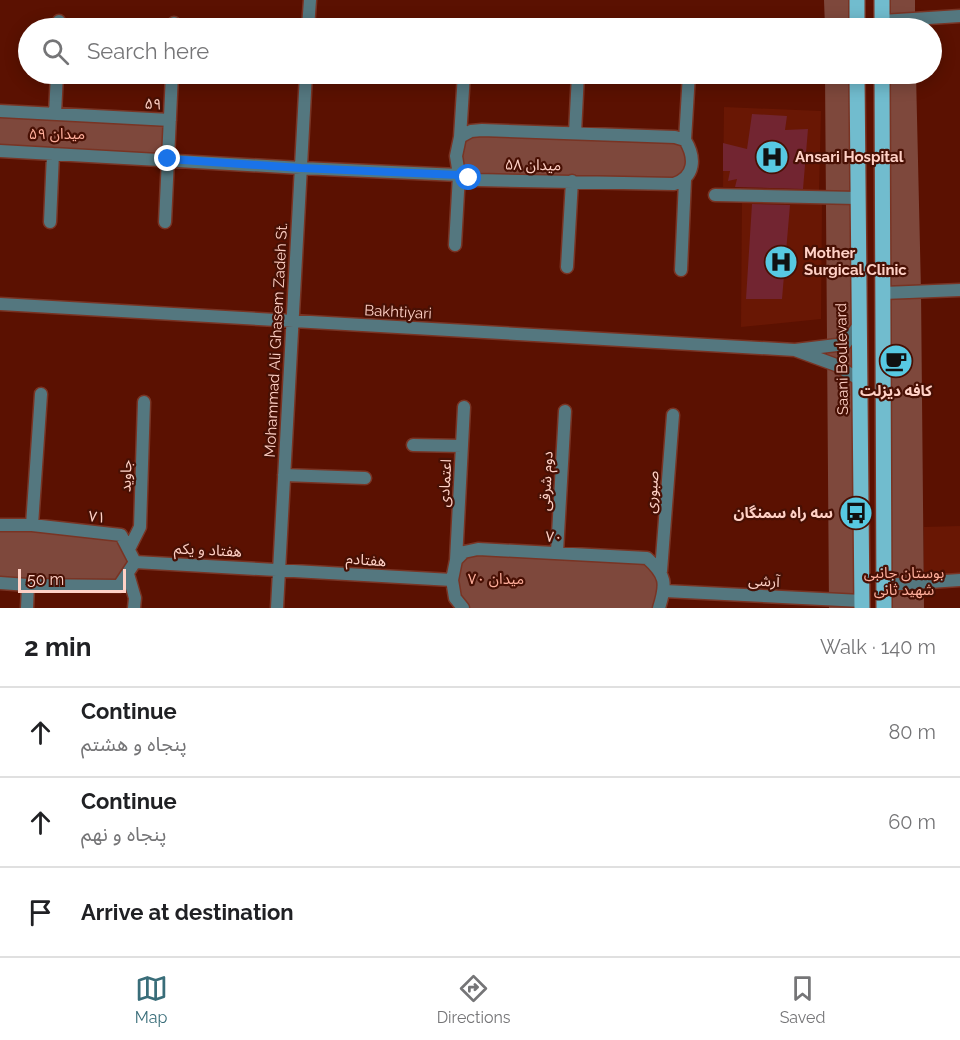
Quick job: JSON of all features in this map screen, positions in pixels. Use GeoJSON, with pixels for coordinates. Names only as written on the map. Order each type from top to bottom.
{"type":"FeatureCollection","features":[{"type":"Feature","properties":{"kind":"main road"},"geometry":{"type":"LineString","coordinates":[[857,0],[857,18]]}},
{"type":"Feature","properties":{"kind":"main road"},"geometry":{"type":"LineString","coordinates":[[882,0],[882,18]]}},
{"type":"Feature","properties":{"kind":"main road","name":"Saani Boulevard"},"geometry":{"type":"LineString","coordinates":[[857,84],[862,605]]}},
{"type":"Feature","properties":{"kind":"main road"},"geometry":{"type":"LineString","coordinates":[[882,84],[884,608]]}},
{"type":"Feature","properties":{"kind":"main road"},"geometry":{"type":"LineString","coordinates":[[859,293],[883,293]]}},
{"type":"Feature","properties":{"kind":"street"},"geometry":{"type":"LineString","coordinates":[[309,18],[310,0]]}},
{"type":"Feature","properties":{"kind":"street"},"geometry":{"type":"LineString","coordinates":[[942,18],[960,16]]}},
{"type":"Feature","properties":{"kind":"street"},"geometry":{"type":"LineString","coordinates":[[55,114],[56,84]]}},
{"type":"Feature","properties":{"kind":"street"},"geometry":{"type":"LineString","coordinates":[[170,120],[172,84]]}},
{"type":"Feature","properties":{"kind":"street","name":"Mohammad Ali Ghasem Zadeh St."},"geometry":{"type":"LineString","coordinates":[[277,608],[305,84]]}},
{"type":"Feature","properties":{"kind":"street"},"geometry":{"type":"LineString","coordinates":[[454,245],[459,175],[456,156],[460,137],[463,84]]}},
{"type":"Feature","properties":{"kind":"street"},"geometry":{"type":"LineString","coordinates":[[575,133],[577,84]]}},
{"type":"Feature","properties":{"kind":"street"},"geometry":{"type":"LineString","coordinates":[[681,270],[685,180],[690,172],[692,161],[691,149],[685,140],[688,84]]}},
{"type":"Feature","properties":{"kind":"street","name":"۵۹"},"geometry":{"type":"LineString","coordinates":[[0,111],[170,120],[165,222]]}},
{"type":"Feature","properties":{"kind":"street"},"geometry":{"type":"LineString","coordinates":[[460,137],[471,131],[482,130],[675,137],[685,140]]}},
{"type":"Feature","properties":{"kind":"street"},"geometry":{"type":"LineString","coordinates":[[0,151],[168,159]]}},
{"type":"Feature","properties":{"kind":"street"},"geometry":{"type":"LineString","coordinates":[[50,222],[54,154]]}},
{"type":"Feature","properties":{"kind":"street","name":"میدان ۵۸"},"geometry":{"type":"LineString","coordinates":[[168,159],[459,175],[477,180],[674,184],[685,180]]}},
{"type":"Feature","properties":{"kind":"street"},"geometry":{"type":"LineString","coordinates":[[567,267],[572,181]]}},
{"type":"Feature","properties":{"kind":"street"},"geometry":{"type":"LineString","coordinates":[[715,195],[857,198]]}},
{"type":"Feature","properties":{"kind":"street"},"geometry":{"type":"LineString","coordinates":[[883,293],[960,290]]}},
{"type":"Feature","properties":{"kind":"street","name":"Bakhtiyari"},"geometry":{"type":"LineString","coordinates":[[0,304],[795,350]]}},
{"type":"Feature","properties":{"kind":"street"},"geometry":{"type":"LineString","coordinates":[[795,350],[845,344],[859,325]]}},
{"type":"Feature","properties":{"kind":"street"},"geometry":{"type":"LineString","coordinates":[[795,350],[836,365],[860,380]]}},
{"type":"Feature","properties":{"kind":"street"},"geometry":{"type":"LineString","coordinates":[[32,525],[41,394]]}},
{"type":"Feature","properties":{"kind":"street","name":"جاوید"},"geometry":{"type":"LineString","coordinates":[[129,549],[140,527],[144,402]]}},
{"type":"Feature","properties":{"kind":"street","name":"اعتمادی"},"geometry":{"type":"LineString","coordinates":[[456,560],[465,407]]}},
{"type":"Feature","properties":{"kind":"street","name":"دوم شرقی"},"geometry":{"type":"LineString","coordinates":[[557,552],[565,411]]}},
{"type":"Feature","properties":{"kind":"street","name":"صبوری"},"geometry":{"type":"LineString","coordinates":[[661,571],[673,415]]}},
{"type":"Feature","properties":{"kind":"street"},"geometry":{"type":"LineString","coordinates":[[413,445],[462,446]]}},
{"type":"Feature","properties":{"kind":"street"},"geometry":{"type":"LineString","coordinates":[[284,475],[365,478]]}},
{"type":"Feature","properties":{"kind":"street","name":"۷۱"},"geometry":{"type":"LineString","coordinates":[[0,525],[32,525],[121,535],[135,561]]}},
{"type":"Feature","properties":{"kind":"street","name":"۷۰"},"geometry":{"type":"LineString","coordinates":[[456,560],[464,552],[478,549],[557,552],[647,558],[661,571]]}},
{"type":"Feature","properties":{"kind":"street"},"geometry":{"type":"LineString","coordinates":[[456,560],[452,580],[454,603],[463,608]]}},
{"type":"Feature","properties":{"kind":"street"},"geometry":{"type":"LineString","coordinates":[[0,583],[118,586],[135,561]]}},
{"type":"Feature","properties":{"kind":"street","name":"هفتاد و یکم"},"geometry":{"type":"LineString","coordinates":[[135,561],[279,569]]}},
{"type":"Feature","properties":{"kind":"street","name":"هفتادم"},"geometry":{"type":"LineString","coordinates":[[279,569],[452,580]]}},
{"type":"Feature","properties":{"kind":"street"},"geometry":{"type":"LineString","coordinates":[[659,608],[664,591],[661,571]]}},
{"type":"Feature","properties":{"kind":"street"},"geometry":{"type":"LineString","coordinates":[[128,574],[135,598],[134,608]]}},
{"type":"Feature","properties":{"kind":"street"},"geometry":{"type":"LineString","coordinates":[[884,585],[960,580]]}},
{"type":"Feature","properties":{"kind":"street"},"geometry":{"type":"LineString","coordinates":[[27,608],[28,585]]}},
{"type":"Feature","properties":{"kind":"street","name":"آرشی"},"geometry":{"type":"LineString","coordinates":[[664,591],[862,605]]}},
{"type":"Feature","properties":{"kind":"shaded area","name":"Ansari Hospital"},"geometry":{"type":"Polygon","coordinates":[[[724,107],[821,111],[819,191],[723,187],[724,107]]]}},
{"type":"Feature","properties":{"kind":"shaded area","name":"Mother Surgical Clinic"},"geometry":{"type":"Polygon","coordinates":[[[742,197],[822,204],[821,319],[741,327],[742,197]]]}},
{"type":"Feature","properties":{"kind":"shaded area"},"geometry":{"type":"Polygon","coordinates":[[[960,526],[960,580],[924,583],[924,527],[960,526]]]}},
{"type":"Feature","properties":{"kind":"green space"},"geometry":{"type":"Polygon","coordinates":[[[824,0],[857,0],[857,18],[825,18],[824,0]]]}},
{"type":"Feature","properties":{"kind":"green space"},"geometry":{"type":"Polygon","coordinates":[[[882,0],[915,0],[915,18],[882,18],[882,0]]]}},
{"type":"Feature","properties":{"kind":"green space","name":"بوستان جانبی شهید ثانی"},"geometry":{"type":"Polygon","coordinates":[[[825,84],[857,84],[863,608],[829,608],[825,84]]]}},
{"type":"Feature","properties":{"kind":"green space","name":"بوستان جانبی شهید ثانی"},"geometry":{"type":"Polygon","coordinates":[[[882,84],[916,84],[924,608],[884,608],[882,84]]]}},
{"type":"Feature","properties":{"kind":"green space","name":"میدان ۵۹"},"geometry":{"type":"Polygon","coordinates":[[[0,111],[170,120],[168,159],[0,151],[0,111]]]}},
{"type":"Feature","properties":{"kind":"green space"},"geometry":{"type":"Polygon","coordinates":[[[471,131],[675,137],[691,149],[685,180],[459,175],[460,137],[471,131]]]}},
{"type":"Feature","properties":{"kind":"green space"},"geometry":{"type":"Polygon","coordinates":[[[0,525],[121,535],[135,562],[119,586],[0,583],[0,525]]]}},
{"type":"Feature","properties":{"kind":"green space","name":"میدان ۷۰"},"geometry":{"type":"Polygon","coordinates":[[[464,552],[647,558],[661,571],[659,608],[463,608],[455,598],[456,560],[464,552]]]}},
{"type":"Feature","properties":{"kind":"building","name":"Ansari Hospital"},"geometry":{"type":"Polygon","coordinates":[[[752,114],[787,116],[785,130],[808,129],[803,189],[735,187],[737,179],[728,181],[730,171],[723,171],[723,143],[747,149],[752,114]]]}},
{"type":"Feature","properties":{"kind":"building"},"geometry":{"type":"Polygon","coordinates":[[[752,204],[790,205],[782,299],[746,299],[752,204]]]}},
{"type":"Feature","properties":{"kind":"place","name":"Ansari Hospital"},"geometry":{"type":"Point","coordinates":[772,157]}},
{"type":"Feature","properties":{"kind":"place","name":"Mother Surgical Clinic"},"geometry":{"type":"Point","coordinates":[781,262]}},
{"type":"Feature","properties":{"kind":"place","name":"کافه دیزلت"},"geometry":{"type":"Point","coordinates":[896,361]}},
{"type":"Feature","properties":{"kind":"place","name":"سه راه سمنگان"},"geometry":{"type":"Point","coordinates":[856,513]}},
{"type":"Feature","properties":{"kind":"route"},"geometry":{"type":"LineString","coordinates":[[168,159],[459,175],[469,178]]}}]}
